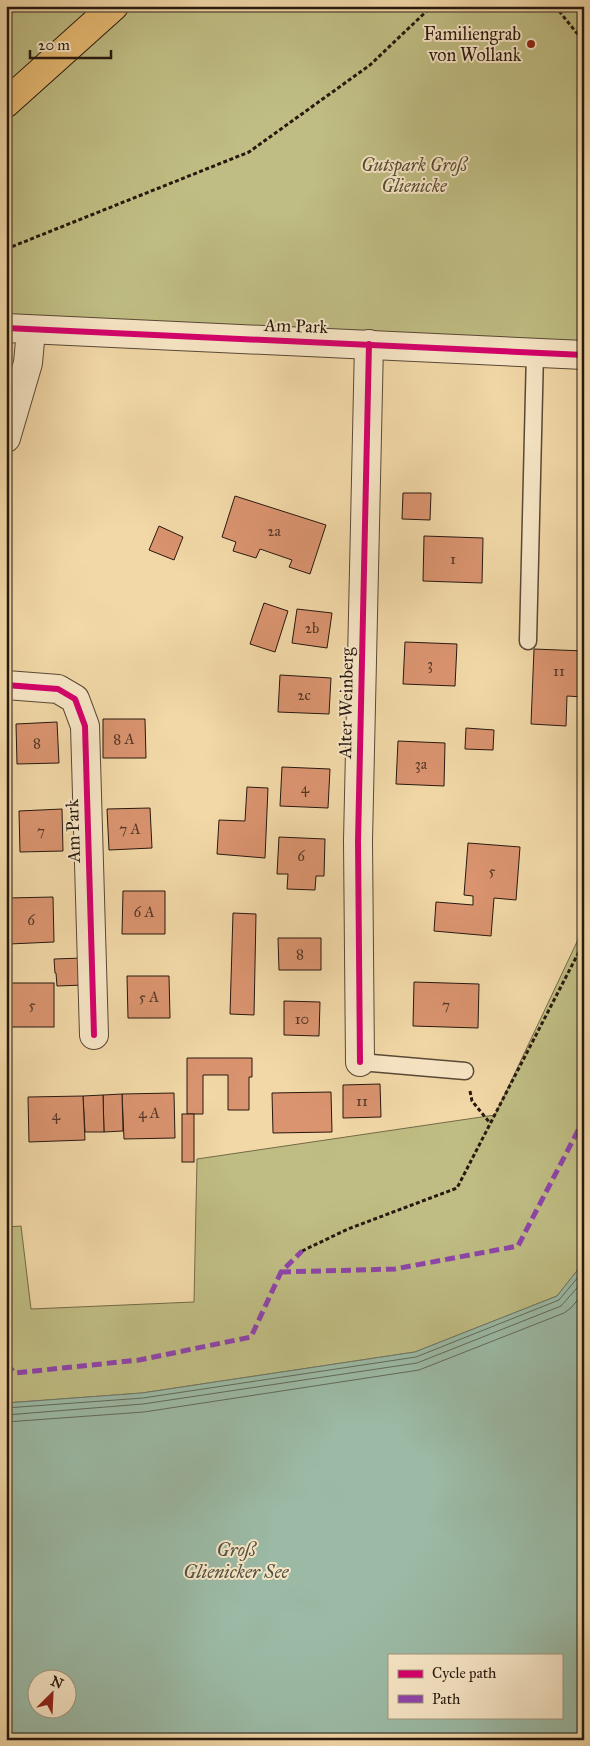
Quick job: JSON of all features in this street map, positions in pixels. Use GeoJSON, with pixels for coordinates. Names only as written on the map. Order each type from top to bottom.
{"type":"FeatureCollection","features":[{"type":"Feature","properties":{"kind":"main road"},"geometry":{"type":"LineString","coordinates":[[6,103],[114,6]]}},
{"type":"Feature","properties":{"kind":"street","name":"Am Park"},"geometry":{"type":"LineString","coordinates":[[6,438],[28,363],[19,328],[584,355]]}},
{"type":"Feature","properties":{"kind":"street","name":"Alter Weinberg"},"geometry":{"type":"LineString","coordinates":[[360,1062],[358,841],[369,344]]}},
{"type":"Feature","properties":{"kind":"street","name":"Am Park"},"geometry":{"type":"LineString","coordinates":[[6,685],[58,690],[75,699],[85,726],[94,1035]]}},
{"type":"Feature","properties":{"kind":"lane"},"geometry":{"type":"LineString","coordinates":[[528,641],[535,352]]}},
{"type":"Feature","properties":{"kind":"lane"},"geometry":{"type":"LineString","coordinates":[[360,1062],[464,1071]]}},
{"type":"Feature","properties":{"kind":"path"},"geometry":{"type":"LineString","coordinates":[[6,249],[249,152],[370,64],[432,6]]}},
{"type":"Feature","properties":{"kind":"path"},"geometry":{"type":"LineString","coordinates":[[554,6],[584,42]]}},
{"type":"Feature","properties":{"kind":"path"},"geometry":{"type":"LineString","coordinates":[[302,1251],[348,1229],[457,1188],[584,942]]}},
{"type":"Feature","properties":{"kind":"path"},"geometry":{"type":"LineString","coordinates":[[464,1071],[472,1101],[490,1123]]}},
{"type":"Feature","properties":{"kind":"green space","name":"Gutspark Groß Glienicke"},"geometry":{"type":"Polygon","coordinates":[[[6,6],[584,6],[584,355],[6,336],[6,6]]]}},
{"type":"Feature","properties":{"kind":"green space"},"geometry":{"type":"Polygon","coordinates":[[[584,927],[584,1262],[557,1296],[415,1352],[142,1393],[6,1403],[6,1227],[21,1226],[31,1309],[194,1302],[197,1159],[495,1115],[584,927]]]}},
{"type":"Feature","properties":{"kind":"water","name":"Groß Glienicker See"},"geometry":{"type":"Polygon","coordinates":[[[584,1262],[584,1740],[6,1740],[6,1403],[142,1393],[415,1352],[557,1296],[584,1262]]]}},
{"type":"Feature","properties":{"kind":"building"},"geometry":{"type":"Polygon","coordinates":[[[403,493],[431,493],[430,520],[402,519],[403,493]]]}},
{"type":"Feature","properties":{"kind":"building"},"geometry":{"type":"Polygon","coordinates":[[[235,496],[326,525],[310,574],[289,567],[292,560],[260,549],[256,558],[233,551],[236,542],[222,537],[235,496]]]}},
{"type":"Feature","properties":{"kind":"building"},"geometry":{"type":"Polygon","coordinates":[[[159,526],[183,537],[174,560],[149,550],[159,526]]]}},
{"type":"Feature","properties":{"kind":"building"},"geometry":{"type":"Polygon","coordinates":[[[424,536],[483,538],[482,583],[423,581],[424,536]]]}},
{"type":"Feature","properties":{"kind":"building"},"geometry":{"type":"Polygon","coordinates":[[[264,603],[288,611],[275,652],[250,644],[264,603]]]}},
{"type":"Feature","properties":{"kind":"building"},"geometry":{"type":"Polygon","coordinates":[[[297,609],[332,613],[327,648],[292,643],[297,609]]]}},
{"type":"Feature","properties":{"kind":"building"},"geometry":{"type":"Polygon","coordinates":[[[405,642],[457,644],[455,686],[403,684],[405,642]]]}},
{"type":"Feature","properties":{"kind":"building"},"geometry":{"type":"Polygon","coordinates":[[[534,649],[584,651],[583,697],[567,696],[566,726],[531,724],[534,649]]]}},
{"type":"Feature","properties":{"kind":"building"},"geometry":{"type":"Polygon","coordinates":[[[280,675],[331,678],[329,714],[278,712],[280,675]]]}},
{"type":"Feature","properties":{"kind":"building"},"geometry":{"type":"Polygon","coordinates":[[[103,719],[145,719],[146,758],[103,758],[103,719]]]}},
{"type":"Feature","properties":{"kind":"building"},"geometry":{"type":"Polygon","coordinates":[[[57,722],[59,763],[17,764],[16,724],[57,722]]]}},
{"type":"Feature","properties":{"kind":"building"},"geometry":{"type":"Polygon","coordinates":[[[466,728],[494,730],[493,750],[465,749],[466,728]]]}},
{"type":"Feature","properties":{"kind":"building"},"geometry":{"type":"Polygon","coordinates":[[[398,741],[445,743],[444,786],[396,784],[398,741]]]}},
{"type":"Feature","properties":{"kind":"building"},"geometry":{"type":"Polygon","coordinates":[[[282,767],[330,769],[328,808],[280,806],[282,767]]]}},
{"type":"Feature","properties":{"kind":"building"},"geometry":{"type":"Polygon","coordinates":[[[247,787],[268,788],[265,858],[217,854],[219,820],[245,821],[247,787]]]}},
{"type":"Feature","properties":{"kind":"building"},"geometry":{"type":"Polygon","coordinates":[[[150,808],[152,848],[109,850],[107,809],[150,808]]]}},
{"type":"Feature","properties":{"kind":"building"},"geometry":{"type":"Polygon","coordinates":[[[62,809],[63,851],[20,852],[19,811],[62,809]]]}},
{"type":"Feature","properties":{"kind":"building"},"geometry":{"type":"Polygon","coordinates":[[[279,837],[325,839],[324,876],[316,876],[315,890],[287,889],[288,874],[277,874],[279,837]]]}},
{"type":"Feature","properties":{"kind":"building"},"geometry":{"type":"Polygon","coordinates":[[[468,843],[520,847],[516,900],[494,898],[491,936],[434,931],[436,902],[473,905],[473,896],[464,895],[468,843]]]}},
{"type":"Feature","properties":{"kind":"building"},"geometry":{"type":"Polygon","coordinates":[[[123,891],[165,891],[165,934],[122,934],[123,891]]]}},
{"type":"Feature","properties":{"kind":"building"},"geometry":{"type":"Polygon","coordinates":[[[53,897],[54,942],[9,944],[8,898],[53,897]]]}},
{"type":"Feature","properties":{"kind":"building"},"geometry":{"type":"Polygon","coordinates":[[[233,913],[256,914],[254,1015],[230,1014],[233,913]]]}},
{"type":"Feature","properties":{"kind":"building"},"geometry":{"type":"Polygon","coordinates":[[[278,938],[321,938],[321,970],[279,970],[278,938]]]}},
{"type":"Feature","properties":{"kind":"building"},"geometry":{"type":"Polygon","coordinates":[[[83,958],[84,985],[57,986],[54,959],[83,958]]]}},
{"type":"Feature","properties":{"kind":"building"},"geometry":{"type":"Polygon","coordinates":[[[127,976],[169,976],[170,1018],[128,1018],[127,976]]]}},
{"type":"Feature","properties":{"kind":"building"},"geometry":{"type":"Polygon","coordinates":[[[414,982],[479,984],[478,1028],[413,1026],[414,982]]]}},
{"type":"Feature","properties":{"kind":"building"},"geometry":{"type":"Polygon","coordinates":[[[9,983],[54,983],[54,1027],[9,1027],[9,983]]]}},
{"type":"Feature","properties":{"kind":"building"},"geometry":{"type":"Polygon","coordinates":[[[284,1001],[320,1002],[319,1036],[284,1035],[284,1001]]]}},
{"type":"Feature","properties":{"kind":"building"},"geometry":{"type":"Polygon","coordinates":[[[187,1058],[252,1058],[252,1077],[249,1077],[249,1110],[228,1110],[228,1075],[203,1075],[203,1114],[187,1114],[187,1058]]]}},
{"type":"Feature","properties":{"kind":"building"},"geometry":{"type":"Polygon","coordinates":[[[380,1084],[381,1117],[343,1118],[343,1085],[380,1084]]]}},
{"type":"Feature","properties":{"kind":"building"},"geometry":{"type":"Polygon","coordinates":[[[331,1092],[332,1132],[273,1133],[272,1093],[331,1092]]]}},
{"type":"Feature","properties":{"kind":"building"},"geometry":{"type":"Polygon","coordinates":[[[174,1093],[175,1138],[124,1139],[122,1094],[174,1093]]]}},
{"type":"Feature","properties":{"kind":"building"},"geometry":{"type":"Polygon","coordinates":[[[122,1094],[123,1131],[104,1132],[103,1095],[122,1094]]]}},
{"type":"Feature","properties":{"kind":"building"},"geometry":{"type":"Polygon","coordinates":[[[103,1095],[104,1132],[85,1132],[83,1096],[103,1095]]]}},
{"type":"Feature","properties":{"kind":"building"},"geometry":{"type":"Polygon","coordinates":[[[83,1096],[85,1140],[29,1142],[28,1097],[83,1096]]]}},
{"type":"Feature","properties":{"kind":"building"},"geometry":{"type":"Polygon","coordinates":[[[182,1114],[194,1114],[194,1162],[182,1162],[182,1114]]]}},
{"type":"Feature","properties":{"kind":"marked path"},"geometry":{"type":"LineString","coordinates":[[281,1272],[395,1269],[518,1246],[584,1119]]}},
{"type":"Feature","properties":{"kind":"marked path"},"geometry":{"type":"LineString","coordinates":[[6,1364],[15,1373],[139,1360],[251,1337],[281,1272],[302,1251]]}},
{"type":"Feature","properties":{"kind":"cycle path"},"geometry":{"type":"LineString","coordinates":[[6,328],[584,355]]}},
{"type":"Feature","properties":{"kind":"cycle path"},"geometry":{"type":"LineString","coordinates":[[360,1062],[358,841],[369,344]]}},
{"type":"Feature","properties":{"kind":"cycle path"},"geometry":{"type":"LineString","coordinates":[[6,685],[58,689],[75,699],[85,726],[94,1035]]}},
{"type":"Feature","properties":{"kind":"place","name":"Familiengrab von Wollank"},"geometry":{"type":"Point","coordinates":[531,44]}}]}
